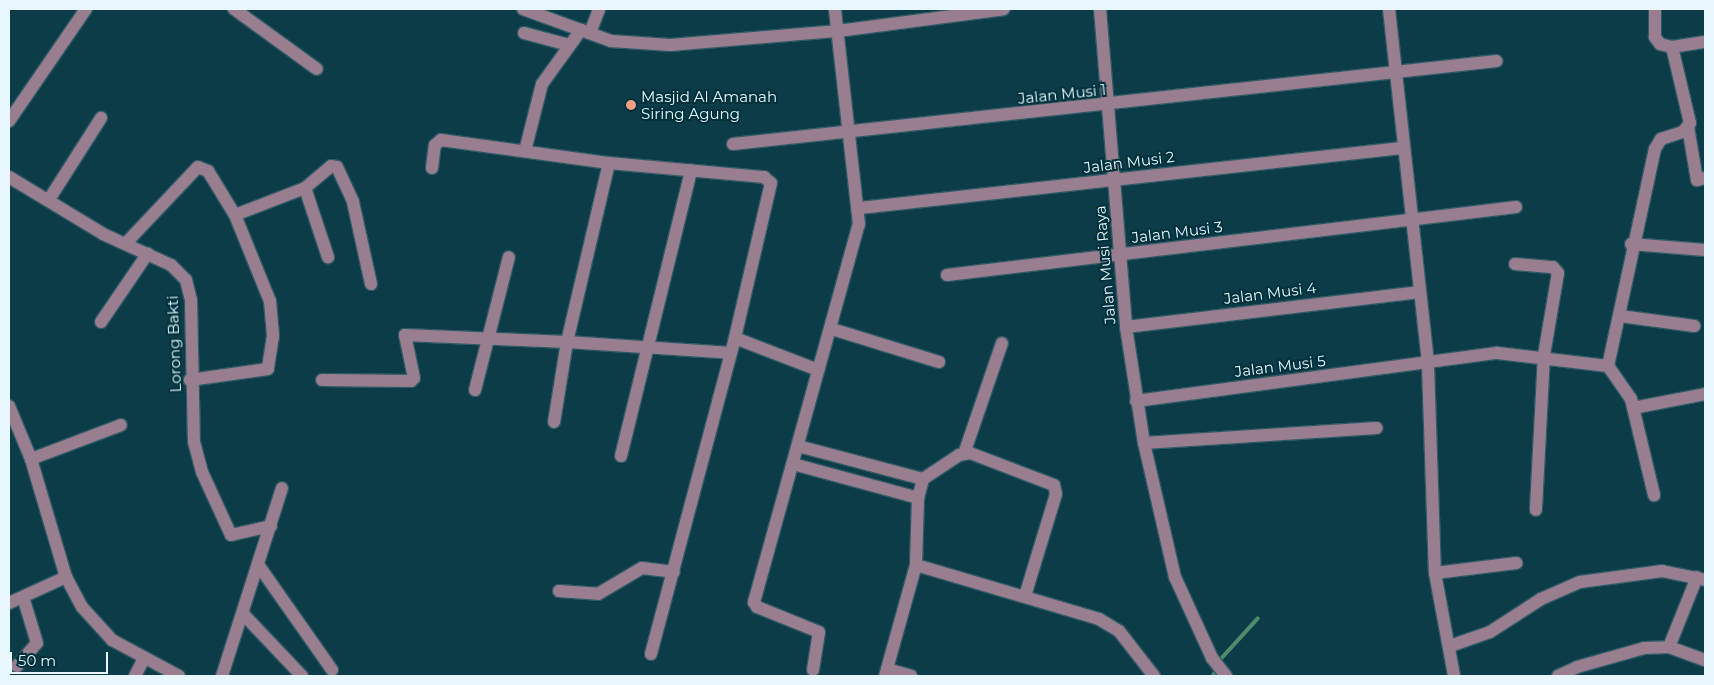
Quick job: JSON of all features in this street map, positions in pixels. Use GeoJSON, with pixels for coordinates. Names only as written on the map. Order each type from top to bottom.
{"type":"FeatureCollection","features":[{"type":"Feature","properties":{"kind":"street"},"geometry":{"type":"LineString","coordinates":[[9,121],[86,9]]}},
{"type":"Feature","properties":{"kind":"street"},"geometry":{"type":"LineString","coordinates":[[234,9],[317,69]]}},
{"type":"Feature","properties":{"kind":"street"},"geometry":{"type":"LineString","coordinates":[[523,9],[611,41],[670,45],[838,31],[1004,9]]}},
{"type":"Feature","properties":{"kind":"street"},"geometry":{"type":"LineString","coordinates":[[526,151],[542,84],[569,45],[586,32],[599,9]]}},
{"type":"Feature","properties":{"kind":"street"},"geometry":{"type":"LineString","coordinates":[[813,670],[819,632],[757,607],[754,602],[818,370],[832,329],[860,208],[835,9]]}},
{"type":"Feature","properties":{"kind":"street","name":"Jalan Musi Raya"},"geometry":{"type":"LineString","coordinates":[[1100,9],[1126,327],[1136,401],[1158,517],[1174,577],[1212,658],[1224,674]]}},
{"type":"Feature","properties":{"kind":"street"},"geometry":{"type":"LineString","coordinates":[[1389,9],[1402,148],[1428,365],[1435,573],[1450,646],[1453,673],[1466,676]]}},
{"type":"Feature","properties":{"kind":"street"},"geometry":{"type":"LineString","coordinates":[[1655,9],[1657,40],[1672,47],[1705,42]]}},
{"type":"Feature","properties":{"kind":"street"},"geometry":{"type":"LineString","coordinates":[[524,33],[569,45]]}},
{"type":"Feature","properties":{"kind":"street"},"geometry":{"type":"LineString","coordinates":[[1672,47],[1690,118],[1688,127],[1697,180],[1705,178]]}},
{"type":"Feature","properties":{"kind":"street","name":"Jalan Musi 1"},"geometry":{"type":"LineString","coordinates":[[733,144],[850,134],[1497,61]]}},
{"type":"Feature","properties":{"kind":"street"},"geometry":{"type":"LineString","coordinates":[[50,198],[101,118]]}},
{"type":"Feature","properties":{"kind":"street"},"geometry":{"type":"LineString","coordinates":[[1654,495],[1634,408],[1628,391],[1608,366],[1620,316],[1631,244],[1658,143],[1688,127]]}},
{"type":"Feature","properties":{"kind":"street"},"geometry":{"type":"LineString","coordinates":[[432,168],[435,144],[441,140],[609,163],[764,177],[772,185],[731,354],[651,654]]}},
{"type":"Feature","properties":{"kind":"street","name":"Jalan Musi 2"},"geometry":{"type":"LineString","coordinates":[[860,208],[1402,148]]}},
{"type":"Feature","properties":{"kind":"street"},"geometry":{"type":"LineString","coordinates":[[554,422],[567,342],[609,163]]}},
{"type":"Feature","properties":{"kind":"street"},"geometry":{"type":"LineString","coordinates":[[235,215],[305,188],[331,166],[342,172],[371,284]]}},
{"type":"Feature","properties":{"kind":"street"},"geometry":{"type":"LineString","coordinates":[[127,242],[198,167],[208,171],[235,215],[270,301],[273,336],[268,369],[190,380]]}},
{"type":"Feature","properties":{"kind":"street"},"geometry":{"type":"LineString","coordinates":[[621,456],[691,170]]}},
{"type":"Feature","properties":{"kind":"street","name":"Lorong Bakti"},"geometry":{"type":"LineString","coordinates":[[9,177],[50,198],[103,234],[148,252],[186,280],[191,300],[190,380],[194,442],[227,529],[238,537],[271,526]]}},
{"type":"Feature","properties":{"kind":"street"},"geometry":{"type":"LineString","coordinates":[[305,188],[328,257]]}},
{"type":"Feature","properties":{"kind":"street","name":"Jalan Musi 3"},"geometry":{"type":"LineString","coordinates":[[947,275],[1516,207]]}},
{"type":"Feature","properties":{"kind":"street"},"geometry":{"type":"LineString","coordinates":[[1631,244],[1705,250]]}},
{"type":"Feature","properties":{"kind":"street"},"geometry":{"type":"LineString","coordinates":[[101,322],[148,252]]}},
{"type":"Feature","properties":{"kind":"street"},"geometry":{"type":"LineString","coordinates":[[475,390],[491,338],[509,257]]}},
{"type":"Feature","properties":{"kind":"street"},"geometry":{"type":"LineString","coordinates":[[1515,264],[1558,271],[1544,355],[1536,510]]}},
{"type":"Feature","properties":{"kind":"street","name":"Jalan Musi 4"},"geometry":{"type":"LineString","coordinates":[[1126,327],[1418,292]]}},
{"type":"Feature","properties":{"kind":"street"},"geometry":{"type":"LineString","coordinates":[[1620,316],[1694,326]]}},
{"type":"Feature","properties":{"kind":"street"},"geometry":{"type":"LineString","coordinates":[[832,329],[939,362]]}},
{"type":"Feature","properties":{"kind":"street"},"geometry":{"type":"LineString","coordinates":[[322,380],[411,381],[414,378],[404,335],[567,342],[731,354]]}},
{"type":"Feature","properties":{"kind":"street"},"geometry":{"type":"LineString","coordinates":[[735,338],[818,370]]}},
{"type":"Feature","properties":{"kind":"street"},"geometry":{"type":"LineString","coordinates":[[911,676],[886,673],[916,565],[918,498],[923,479],[964,454],[1002,343]]}},
{"type":"Feature","properties":{"kind":"street","name":"Jalan Musi 5"},"geometry":{"type":"LineString","coordinates":[[1136,401],[1428,365],[1497,352],[1544,355],[1608,366]]}},
{"type":"Feature","properties":{"kind":"street"},"geometry":{"type":"LineString","coordinates":[[1634,408],[1705,394]]}},
{"type":"Feature","properties":{"kind":"street"},"geometry":{"type":"LineString","coordinates":[[9,406],[31,459],[66,577],[82,607],[112,640],[143,660],[179,676]]}},
{"type":"Feature","properties":{"kind":"street"},"geometry":{"type":"LineString","coordinates":[[31,459],[121,425]]}},
{"type":"Feature","properties":{"kind":"street"},"geometry":{"type":"LineString","coordinates":[[1144,443],[1377,428]]}},
{"type":"Feature","properties":{"kind":"street"},"geometry":{"type":"LineString","coordinates":[[798,446],[923,479]]}},
{"type":"Feature","properties":{"kind":"street"},"geometry":{"type":"LineString","coordinates":[[964,454],[1054,485],[1056,494],[1025,596]]}},
{"type":"Feature","properties":{"kind":"street"},"geometry":{"type":"LineString","coordinates":[[793,464],[918,498]]}},
{"type":"Feature","properties":{"kind":"street"},"geometry":{"type":"LineString","coordinates":[[866,484],[871,465]]}},
{"type":"Feature","properties":{"kind":"street"},"geometry":{"type":"LineString","coordinates":[[222,676],[245,616],[282,488]]}},
{"type":"Feature","properties":{"kind":"street"},"geometry":{"type":"LineString","coordinates":[[1435,573],[1516,563]]}},
{"type":"Feature","properties":{"kind":"street"},"geometry":{"type":"LineString","coordinates":[[916,565],[1025,596],[1113,627],[1154,676]]}},
{"type":"Feature","properties":{"kind":"street"},"geometry":{"type":"LineString","coordinates":[[259,566],[332,670]]}},
{"type":"Feature","properties":{"kind":"street"},"geometry":{"type":"LineString","coordinates":[[559,591],[598,594],[642,568],[674,572]]}},
{"type":"Feature","properties":{"kind":"street"},"geometry":{"type":"LineString","coordinates":[[1450,646],[1490,632],[1541,600],[1580,582],[1662,570],[1701,579],[1669,647]]}},
{"type":"Feature","properties":{"kind":"street"},"geometry":{"type":"LineString","coordinates":[[9,603],[66,577]]}},
{"type":"Feature","properties":{"kind":"street"},"geometry":{"type":"LineString","coordinates":[[16,666],[37,643],[23,596]]}},
{"type":"Feature","properties":{"kind":"street"},"geometry":{"type":"LineString","coordinates":[[245,616],[302,676]]}},
{"type":"Feature","properties":{"kind":"street"},"geometry":{"type":"LineString","coordinates":[[1558,676],[1625,653],[1669,647],[1705,660]]}},
{"type":"Feature","properties":{"kind":"street"},"geometry":{"type":"LineString","coordinates":[[135,676],[143,660]]}},
{"type":"Feature","properties":{"kind":"waterway"},"geometry":{"type":"LineString","coordinates":[[1218,662],[1258,618]]}},
{"type":"Feature","properties":{"kind":"waterway"},"geometry":{"type":"LineString","coordinates":[[1213,676],[1216,669]]}},
{"type":"Feature","properties":{"kind":"place","name":"Masjid Al Amanah Siring Agung"},"geometry":{"type":"Point","coordinates":[631,105]}}]}
